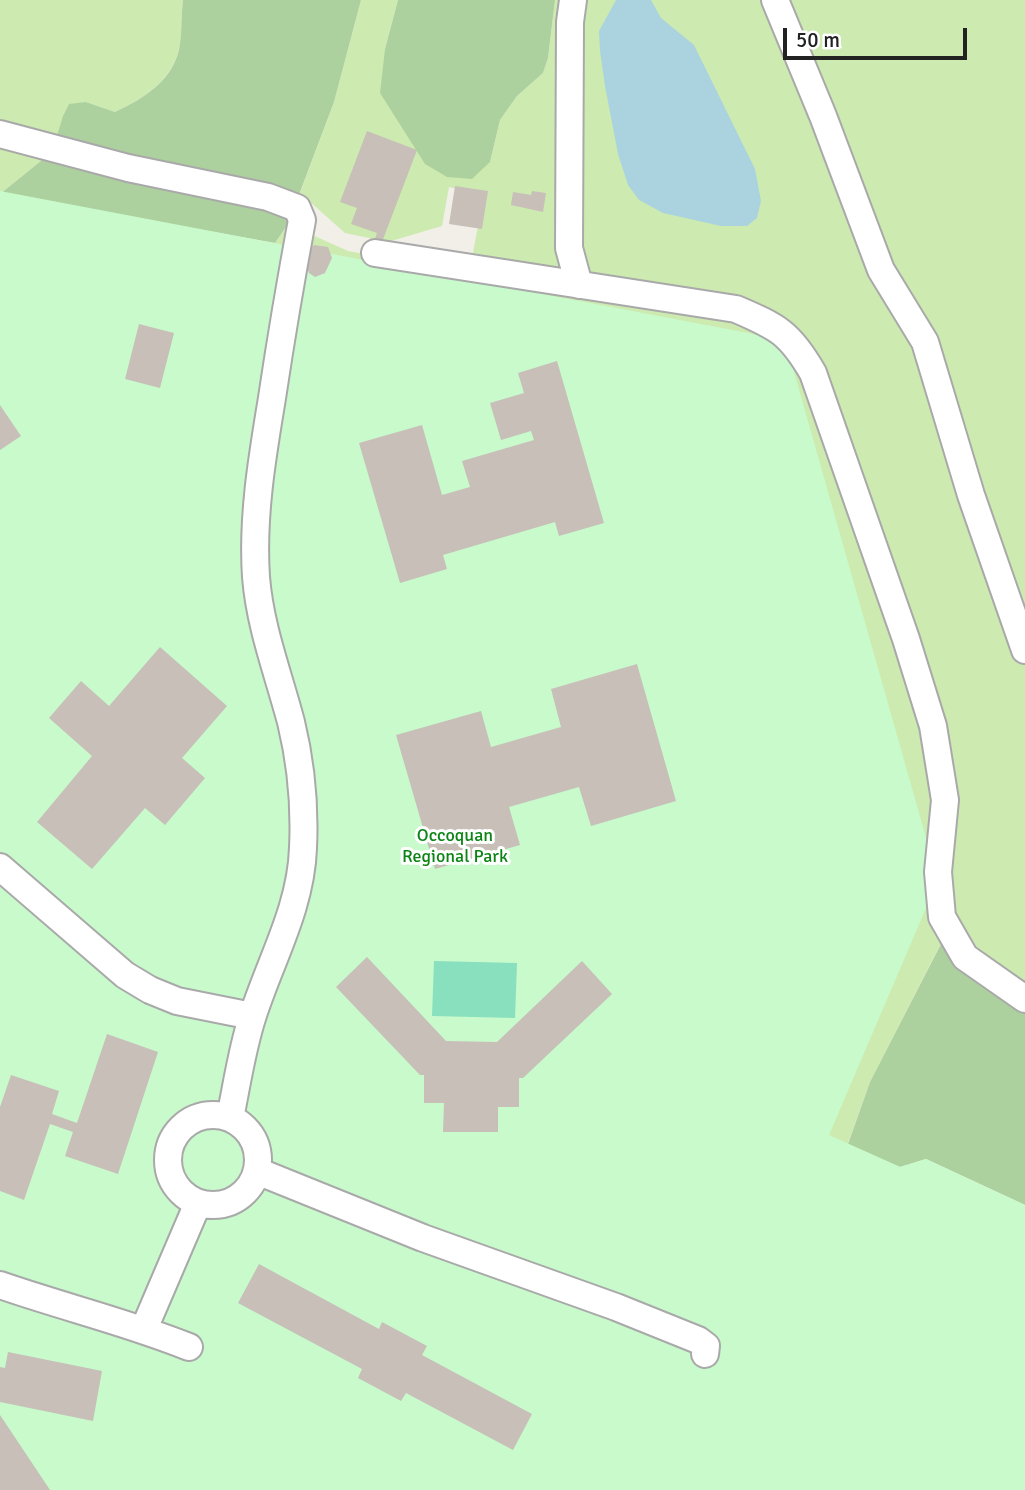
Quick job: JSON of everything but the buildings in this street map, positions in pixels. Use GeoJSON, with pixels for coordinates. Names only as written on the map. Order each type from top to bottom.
{"type":"FeatureCollection","features":[{"type":"Feature","properties":{"kind":"lane"},"geometry":{"type":"LineString","coordinates":[[573,0],[570,22],[569,248],[579,285]]}},
{"type":"Feature","properties":{"kind":"lane"},"geometry":{"type":"LineString","coordinates":[[775,0],[881,270],[925,342],[971,495],[1025,650]]}},
{"type":"Feature","properties":{"kind":"lane"},"geometry":{"type":"LineString","coordinates":[[0,134],[128,168],[268,197],[297,208],[302,220],[261,463],[255,548],[261,613],[291,722],[299,764],[303,851],[290,920],[252,1016],[230,1118]]}},
{"type":"Feature","properties":{"kind":"lane"},"geometry":{"type":"LineString","coordinates":[[375,253],[736,309],[771,324],[797,346],[813,373],[906,639],[933,726],[945,800],[938,872],[942,918],[965,957],[1025,999]]}},
{"type":"Feature","properties":{"kind":"lane"},"geometry":{"type":"LineString","coordinates":[[0,867],[125,975],[150,990],[177,1001],[252,1016]]}},
{"type":"Feature","properties":{"kind":"lane"},"geometry":{"type":"LineString","coordinates":[[216,1115],[230,1118],[241,1125],[256,1146],[257,1171],[241,1196],[228,1203],[198,1203],[181,1191],[170,1172],[168,1158],[171,1144],[178,1132],[189,1122],[216,1115]]}},
{"type":"Feature","properties":{"kind":"lane"},"geometry":{"type":"LineString","coordinates":[[257,1171],[423,1238],[616,1307],[698,1340],[706,1346],[705,1354]]}},
{"type":"Feature","properties":{"kind":"lane"},"geometry":{"type":"LineString","coordinates":[[144,1329],[198,1203]]}},
{"type":"Feature","properties":{"kind":"lane"},"geometry":{"type":"LineString","coordinates":[[0,1285],[144,1329],[189,1347]]}},
{"type":"Feature","properties":{"kind":"green space"},"geometry":{"type":"Polygon","coordinates":[[[0,0],[183,0],[180,44],[172,67],[165,77],[147,94],[115,112],[86,102],[52,152],[0,194],[0,0]]]}},
{"type":"Feature","properties":{"kind":"green space"},"geometry":{"type":"Polygon","coordinates":[[[183,0],[361,0],[334,102],[288,224],[275,243],[0,194],[52,152],[69,104],[86,102],[115,112],[157,86],[177,56],[183,0]]]}},
{"type":"Feature","properties":{"kind":"green space","name":"Occoquan Regional Park"},"geometry":{"type":"Polygon","coordinates":[[[361,0],[398,0],[385,49],[490,162],[500,120],[517,96],[543,73],[548,58],[555,0],[1025,0],[1025,1000],[943,939],[870,1082],[848,1143],[900,1167],[0,1490],[275,243],[288,224],[348,251],[469,273],[484,195],[449,187],[442,226],[388,242],[345,233],[300,193],[334,102],[361,0]]]}},
{"type":"Feature","properties":{"kind":"green space"},"geometry":{"type":"Polygon","coordinates":[[[398,0],[555,0],[548,58],[543,73],[517,96],[500,120],[490,162],[472,179],[447,177],[425,164],[380,93],[385,49],[398,0]]]}},
{"type":"Feature","properties":{"kind":"green space","name":"Occoquan Regional Park"},"geometry":{"type":"Polygon","coordinates":[[[0,191],[785,340],[938,880],[829,1135],[900,1167],[926,1159],[1025,1205],[1025,1490],[0,1490],[0,191]]]}},
{"type":"Feature","properties":{"kind":"green space"},"geometry":{"type":"Polygon","coordinates":[[[944,938],[1025,1000],[1025,1205],[926,1159],[900,1167],[848,1144],[870,1082],[944,938]]]}},
{"type":"Feature","properties":{"kind":"green space"},"geometry":{"type":"Polygon","coordinates":[[[434,961],[517,963],[515,1018],[432,1016],[434,961]]]}},
{"type":"Feature","properties":{"kind":"water"},"geometry":{"type":"Polygon","coordinates":[[[616,0],[651,0],[661,18],[694,45],[755,169],[761,201],[757,218],[747,226],[721,226],[663,213],[639,200],[628,185],[618,154],[600,51],[599,31],[616,0]]]}}]}
